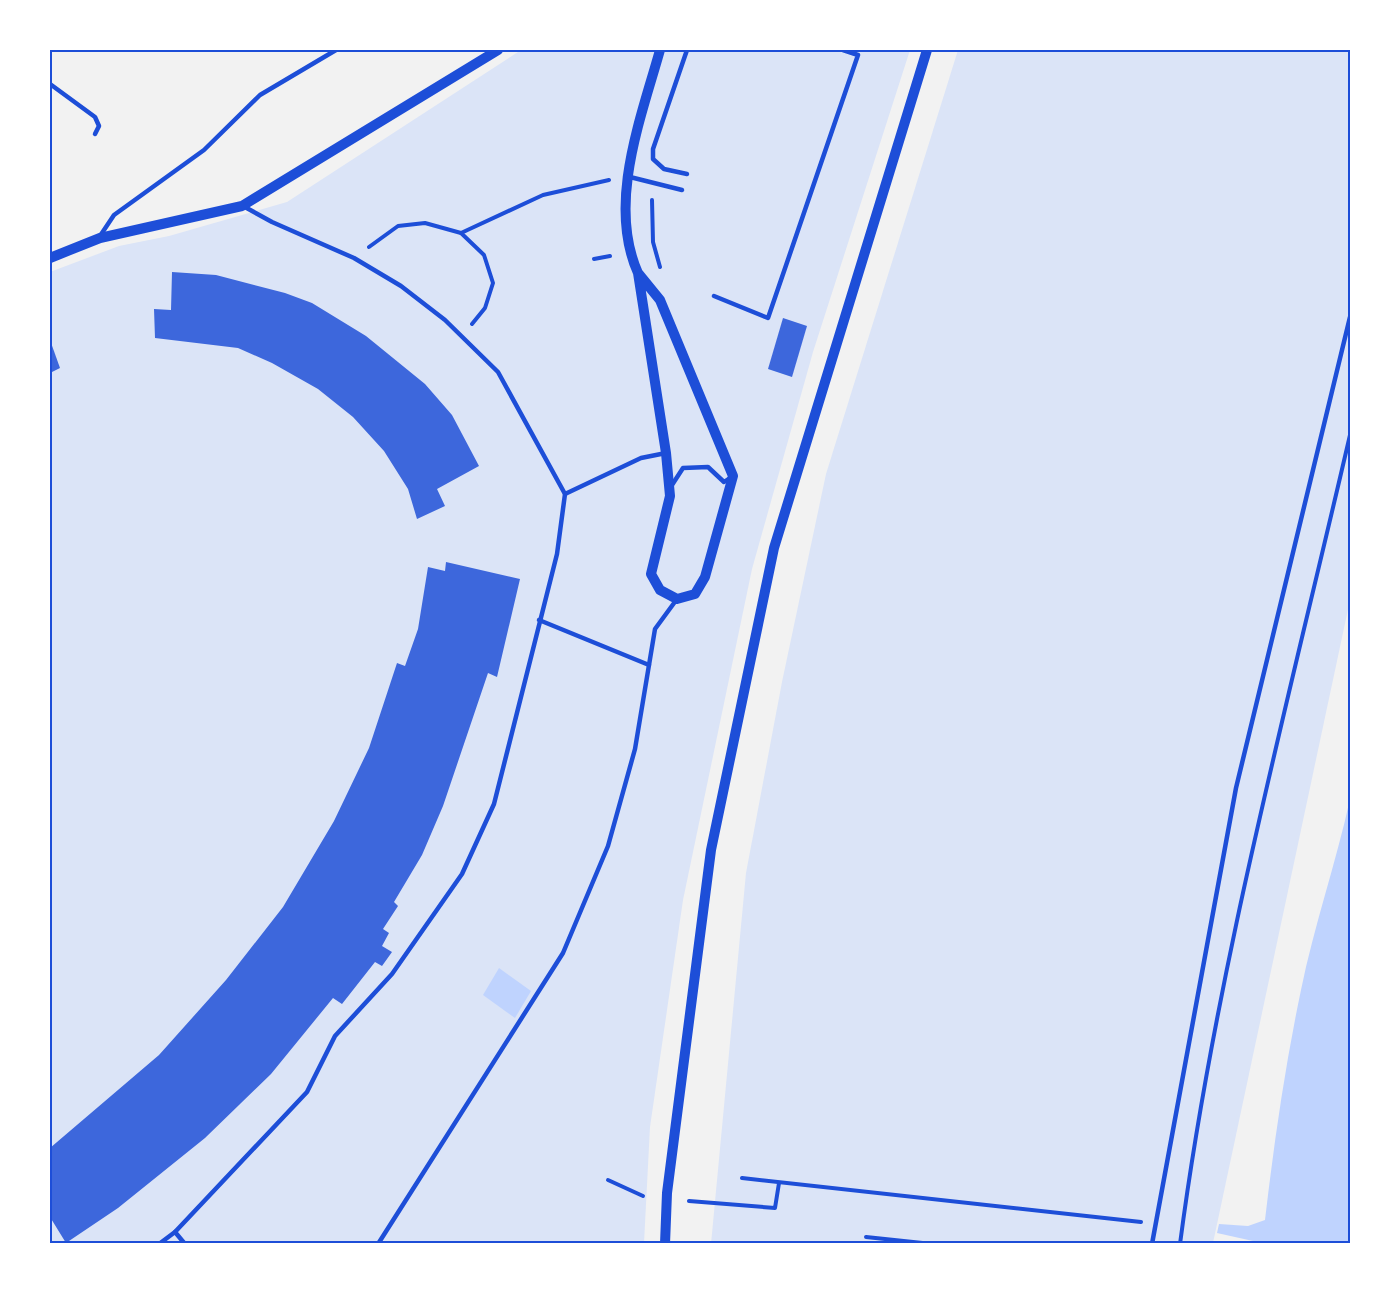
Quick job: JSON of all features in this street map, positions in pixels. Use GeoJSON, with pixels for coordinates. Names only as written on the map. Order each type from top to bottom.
{"type":"FeatureCollection","features":[{"type":"Feature","properties":{"kind":"street"},"geometry":{"type":"LineString","coordinates":[[50,258],[100,238],[242,206],[498,50]]}},
{"type":"Feature","properties":{"kind":"street"},"geometry":{"type":"LineString","coordinates":[[638,273],[666,453],[670,496],[651,574],[660,590],[677,599],[695,594],[705,577],[733,476],[660,300],[638,273],[629,254],[626,176],[660,50]]}},
{"type":"Feature","properties":{"kind":"street"},"geometry":{"type":"LineString","coordinates":[[665,1244],[667,1193],[711,850],[774,548],[927,50]]}},
{"type":"Feature","properties":{"kind":"lane"},"geometry":{"type":"LineString","coordinates":[[100,238],[114,215],[204,150],[260,95],[336,50]]}},
{"type":"Feature","properties":{"kind":"lane"},"geometry":{"type":"LineString","coordinates":[[687,50],[653,148],[653,159],[664,169],[687,174]]}},
{"type":"Feature","properties":{"kind":"lane"},"geometry":{"type":"LineString","coordinates":[[714,296],[768,318],[858,55],[843,50]]}},
{"type":"Feature","properties":{"kind":"lane"},"geometry":{"type":"LineString","coordinates":[[50,84],[95,117],[99,126],[95,134]]}},
{"type":"Feature","properties":{"kind":"lane"},"geometry":{"type":"LineString","coordinates":[[626,176],[646,179],[682,190]]}},
{"type":"Feature","properties":{"kind":"lane"},"geometry":{"type":"LineString","coordinates":[[159,1244],[175,1232],[307,1092],[335,1036],[392,974],[462,874],[494,804],[557,554],[565,494],[498,372],[463,337],[401,286],[354,258],[272,222],[242,206]]}},
{"type":"Feature","properties":{"kind":"lane"},"geometry":{"type":"LineString","coordinates":[[1152,1244],[1236,788],[1350,317]]}},
{"type":"Feature","properties":{"kind":"lane"},"geometry":{"type":"LineString","coordinates":[[565,494],[641,458],[666,453]]}},
{"type":"Feature","properties":{"kind":"lane"},"geometry":{"type":"LineString","coordinates":[[670,496],[673,481],[683,468],[708,467],[724,482],[733,476]]}},
{"type":"Feature","properties":{"kind":"lane"},"geometry":{"type":"LineString","coordinates":[[378,1244],[563,953],[608,846],[635,749],[655,629],[677,599]]}},
{"type":"Feature","properties":{"kind":"lane"},"geometry":{"type":"LineString","coordinates":[[539,620],[649,665]]}},
{"type":"Feature","properties":{"kind":"lane"},"geometry":{"type":"LineString","coordinates":[[175,1232],[185,1244]]}},
{"type":"Feature","properties":{"kind":"path"},"geometry":{"type":"LineString","coordinates":[[461,233],[543,195],[626,176]]}},
{"type":"Feature","properties":{"kind":"path"},"geometry":{"type":"LineString","coordinates":[[652,199],[653,242],[662,271]]}},
{"type":"Feature","properties":{"kind":"path"},"geometry":{"type":"LineString","coordinates":[[354,258],[398,226],[425,223],[461,233],[484,255],[493,283],[485,308],[463,337]]}},
{"type":"Feature","properties":{"kind":"path"},"geometry":{"type":"LineString","coordinates":[[594,259],[610,256]]}},
{"type":"Feature","properties":{"kind":"path"},"geometry":{"type":"LineString","coordinates":[[1180,1244],[1220,998],[1285,704],[1350,435]]}},
{"type":"Feature","properties":{"kind":"path"},"geometry":{"type":"LineString","coordinates":[[742,1178],[1155,1223]]}},
{"type":"Feature","properties":{"kind":"path"},"geometry":{"type":"LineString","coordinates":[[608,1180],[643,1196]]}},
{"type":"Feature","properties":{"kind":"path"},"geometry":{"type":"LineString","coordinates":[[689,1201],[776,1208],[779,1183]]}},
{"type":"Feature","properties":{"kind":"path"},"geometry":{"type":"LineString","coordinates":[[866,1237],[932,1244]]}},
{"type":"Feature","properties":{"kind":"shaded area"},"geometry":{"type":"Polygon","coordinates":[[[521,50],[910,50],[813,352],[752,569],[683,900],[650,1127],[644,1243],[50,1243],[50,272],[119,246],[169,236],[287,202],[521,50]]]}},
{"type":"Feature","properties":{"kind":"shaded area"},"geometry":{"type":"Polygon","coordinates":[[[958,50],[1350,50],[1350,600],[1213,1243],[711,1244],[746,873],[782,682],[826,474],[958,50]]]}},
{"type":"Feature","properties":{"kind":"water"},"geometry":{"type":"Polygon","coordinates":[[[1350,799],[1350,1243],[1262,1243],[1217,1233],[1219,1224],[1248,1226],[1265,1220],[1280,1105],[1295,1019],[1312,942],[1350,799]]]}},
{"type":"Feature","properties":{"kind":"water"},"geometry":{"type":"Polygon","coordinates":[[[499,968],[531,991],[515,1018],[483,995],[499,968]]]}},
{"type":"Feature","properties":{"kind":"building"},"geometry":{"type":"Polygon","coordinates":[[[172,272],[216,275],[285,293],[312,303],[366,336],[425,384],[452,415],[479,466],[437,489],[445,506],[417,519],[408,489],[384,451],[353,417],[318,389],[272,363],[238,348],[155,338],[154,309],[171,310],[172,272]]]}},
{"type":"Feature","properties":{"kind":"building"},"geometry":{"type":"Polygon","coordinates":[[[783,318],[807,326],[792,377],[768,369],[783,318]]]}},
{"type":"Feature","properties":{"kind":"building"},"geometry":{"type":"Polygon","coordinates":[[[50,340],[60,368],[50,373],[50,340]]]}},
{"type":"Feature","properties":{"kind":"building"},"geometry":{"type":"Polygon","coordinates":[[[446,562],[520,579],[497,677],[488,673],[443,806],[422,855],[394,902],[398,906],[383,929],[389,933],[382,946],[392,952],[382,966],[375,962],[342,1004],[333,998],[271,1074],[205,1138],[118,1208],[66,1243],[50,1217],[50,1148],[159,1055],[226,980],[283,907],[334,821],[369,748],[397,663],[405,666],[418,629],[428,567],[445,571],[446,562]]]}}]}
